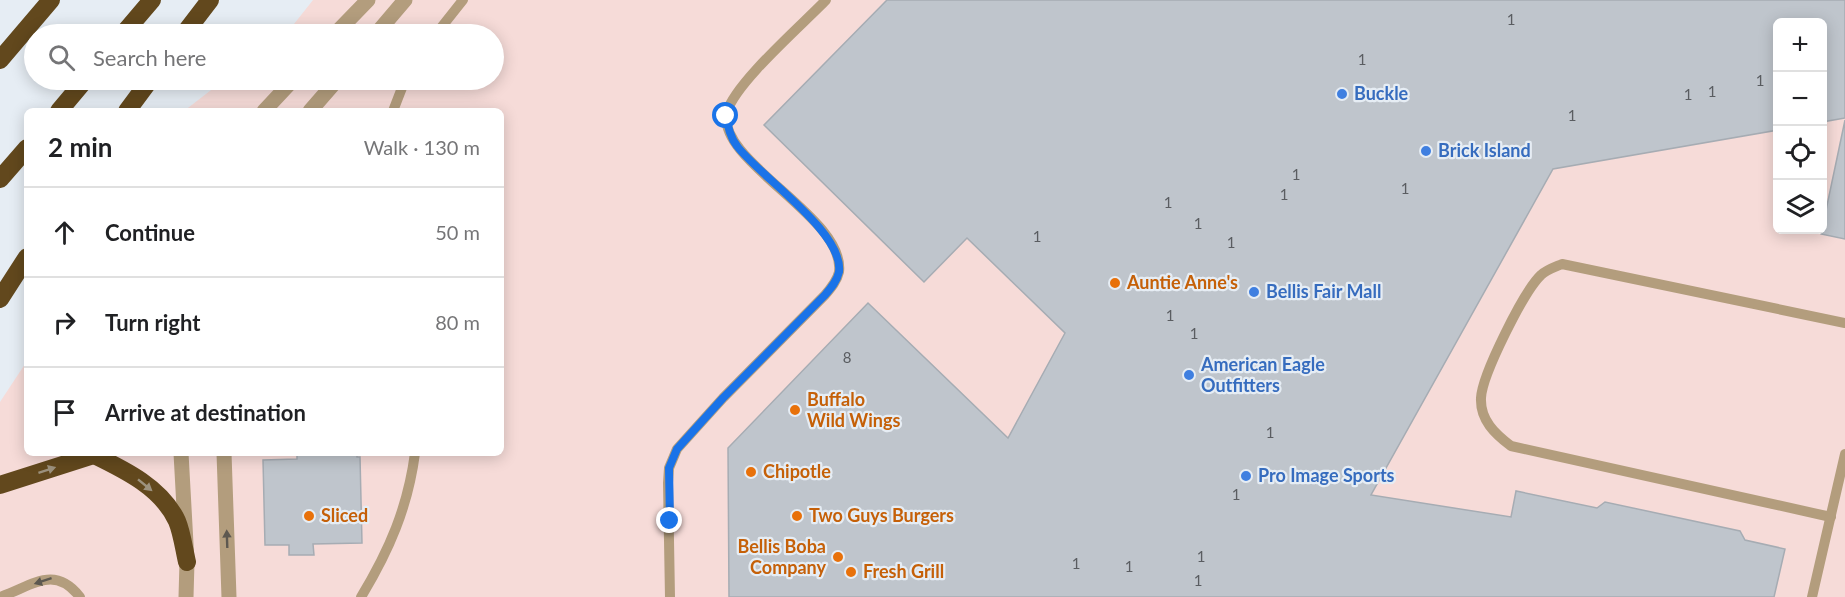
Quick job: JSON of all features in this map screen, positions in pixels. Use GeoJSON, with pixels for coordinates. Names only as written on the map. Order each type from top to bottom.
{"type":"FeatureCollection","features":[{"type":"Feature","properties":{"kind":"highway"},"geometry":{"type":"LineString","coordinates":[[31,24],[51,0]]}},
{"type":"Feature","properties":{"kind":"highway"},"geometry":{"type":"LineString","coordinates":[[132,24],[152,0]]}},
{"type":"Feature","properties":{"kind":"highway"},"geometry":{"type":"LineString","coordinates":[[192,24],[210,0]]}},
{"type":"Feature","properties":{"kind":"highway"},"geometry":{"type":"LineString","coordinates":[[0,60],[24,32]]}},
{"type":"Feature","properties":{"kind":"highway"},"geometry":{"type":"LineString","coordinates":[[61,108],[76,90]]}},
{"type":"Feature","properties":{"kind":"highway"},"geometry":{"type":"LineString","coordinates":[[129,108],[143,90]]}},
{"type":"Feature","properties":{"kind":"highway"},"geometry":{"type":"LineString","coordinates":[[0,179],[24,151]]}},
{"type":"Feature","properties":{"kind":"highway"},"geometry":{"type":"LineString","coordinates":[[0,299],[24,262]]}},
{"type":"Feature","properties":{"kind":"highway"},"geometry":{"type":"LineString","coordinates":[[0,485],[91,456]]}},
{"type":"Feature","properties":{"kind":"highway"},"geometry":{"type":"LineString","coordinates":[[100,456],[128,472],[168,506],[177,522],[187,562]]}},
{"type":"Feature","properties":{"kind":"street"},"geometry":{"type":"LineString","coordinates":[[345,24],[368,0]]}},
{"type":"Feature","properties":{"kind":"street"},"geometry":{"type":"LineString","coordinates":[[385,24],[405,0]]}},
{"type":"Feature","properties":{"kind":"street"},"geometry":{"type":"LineString","coordinates":[[267,108],[284,90]]}},
{"type":"Feature","properties":{"kind":"street"},"geometry":{"type":"LineString","coordinates":[[312,108],[328,90]]}},
{"type":"Feature","properties":{"kind":"street"},"geometry":{"type":"LineString","coordinates":[[181,456],[187,562],[186,597]]}},
{"type":"Feature","properties":{"kind":"street"},"geometry":{"type":"LineString","coordinates":[[224,456],[228,597]]}},
{"type":"Feature","properties":{"kind":"lane"},"geometry":{"type":"LineString","coordinates":[[444,24],[464,0]]}},
{"type":"Feature","properties":{"kind":"lane"},"geometry":{"type":"LineString","coordinates":[[670,597],[668,483],[669,468],[677,449],[723,398],[825,295],[834,284],[839,271],[837,259],[823,232],[736,145],[726,116],[731,102],[745,84],[826,0]]}},
{"type":"Feature","properties":{"kind":"lane"},"geometry":{"type":"LineString","coordinates":[[394,108],[401,90]]}},
{"type":"Feature","properties":{"kind":"lane"},"geometry":{"type":"LineString","coordinates":[[1831,517],[1511,446],[1495,435],[1486,420],[1481,399],[1486,374],[1528,292],[1542,274],[1562,264],[1845,323]]}},
{"type":"Feature","properties":{"kind":"lane"},"geometry":{"type":"LineString","coordinates":[[1812,597],[1845,454]]}},
{"type":"Feature","properties":{"kind":"lane"},"geometry":{"type":"LineString","coordinates":[[361,597],[387,554],[403,514],[415,456]]}},
{"type":"Feature","properties":{"kind":"lane"},"geometry":{"type":"LineString","coordinates":[[0,597],[16,594],[51,578],[62,580],[80,597]]}},
{"type":"Feature","properties":{"kind":"shaded area","name":"Bellis Fair Mall"},"geometry":{"type":"Polygon","coordinates":[[[313,0],[1845,0],[1845,597],[0,597],[0,402],[24,366],[24,456],[504,456],[504,108],[188,108],[211,90],[504,90],[504,24],[294,24],[313,0]]]}},
{"type":"Feature","properties":{"kind":"building","name":"Bellis Fair Mall"},"geometry":{"type":"Polygon","coordinates":[[[887,0],[1845,0],[1845,118],[1827,121],[1827,18],[1773,18],[1773,131],[1553,169],[1371,495],[1511,517],[1516,491],[1597,508],[1605,502],[1740,531],[1745,540],[1785,549],[1774,597],[729,597],[728,448],[868,303],[1008,438],[1065,333],[967,238],[924,282],[764,125],[887,0]]]}},
{"type":"Feature","properties":{"kind":"building"},"geometry":{"type":"Polygon","coordinates":[[[1845,120],[1845,239],[1821,234],[1827,234],[1827,206],[1845,120]]]}},
{"type":"Feature","properties":{"kind":"building"},"geometry":{"type":"Polygon","coordinates":[[[297,456],[360,457],[362,543],[313,544],[314,555],[289,555],[289,545],[265,545],[263,460],[297,459],[297,456]]]}},
{"type":"Feature","properties":{"kind":"place","name":"Buckle"},"geometry":{"type":"Point","coordinates":[1342,94]}},
{"type":"Feature","properties":{"kind":"place","name":"Brick Island"},"geometry":{"type":"Point","coordinates":[1426,151]}},
{"type":"Feature","properties":{"kind":"place","name":"Auntie Anne's"},"geometry":{"type":"Point","coordinates":[1115,283]}},
{"type":"Feature","properties":{"kind":"place","name":"Bellis Fair Mall"},"geometry":{"type":"Point","coordinates":[1254,292]}},
{"type":"Feature","properties":{"kind":"place","name":"American Eagle Outfitters"},"geometry":{"type":"Point","coordinates":[1189,375]}},
{"type":"Feature","properties":{"kind":"place","name":"Buffalo Wild Wings"},"geometry":{"type":"Point","coordinates":[795,410]}},
{"type":"Feature","properties":{"kind":"place","name":"Chipotle"},"geometry":{"type":"Point","coordinates":[751,472]}},
{"type":"Feature","properties":{"kind":"place","name":"Pro Image Sports"},"geometry":{"type":"Point","coordinates":[1246,476]}},
{"type":"Feature","properties":{"kind":"place","name":"Sliced"},"geometry":{"type":"Point","coordinates":[309,516]}},
{"type":"Feature","properties":{"kind":"place","name":"Two Guys Burgers"},"geometry":{"type":"Point","coordinates":[797,516]}},
{"type":"Feature","properties":{"kind":"place","name":"Bellis Boba Company"},"geometry":{"type":"Point","coordinates":[838,557]}},
{"type":"Feature","properties":{"kind":"place","name":"Fresh Grill"},"geometry":{"type":"Point","coordinates":[851,572]}},
{"type":"Feature","properties":{"kind":"route"},"geometry":{"type":"LineString","coordinates":[[670,521],[669,468],[677,449],[723,398],[825,295],[834,284],[839,271],[837,259],[823,232],[736,145],[726,116]]}}]}
